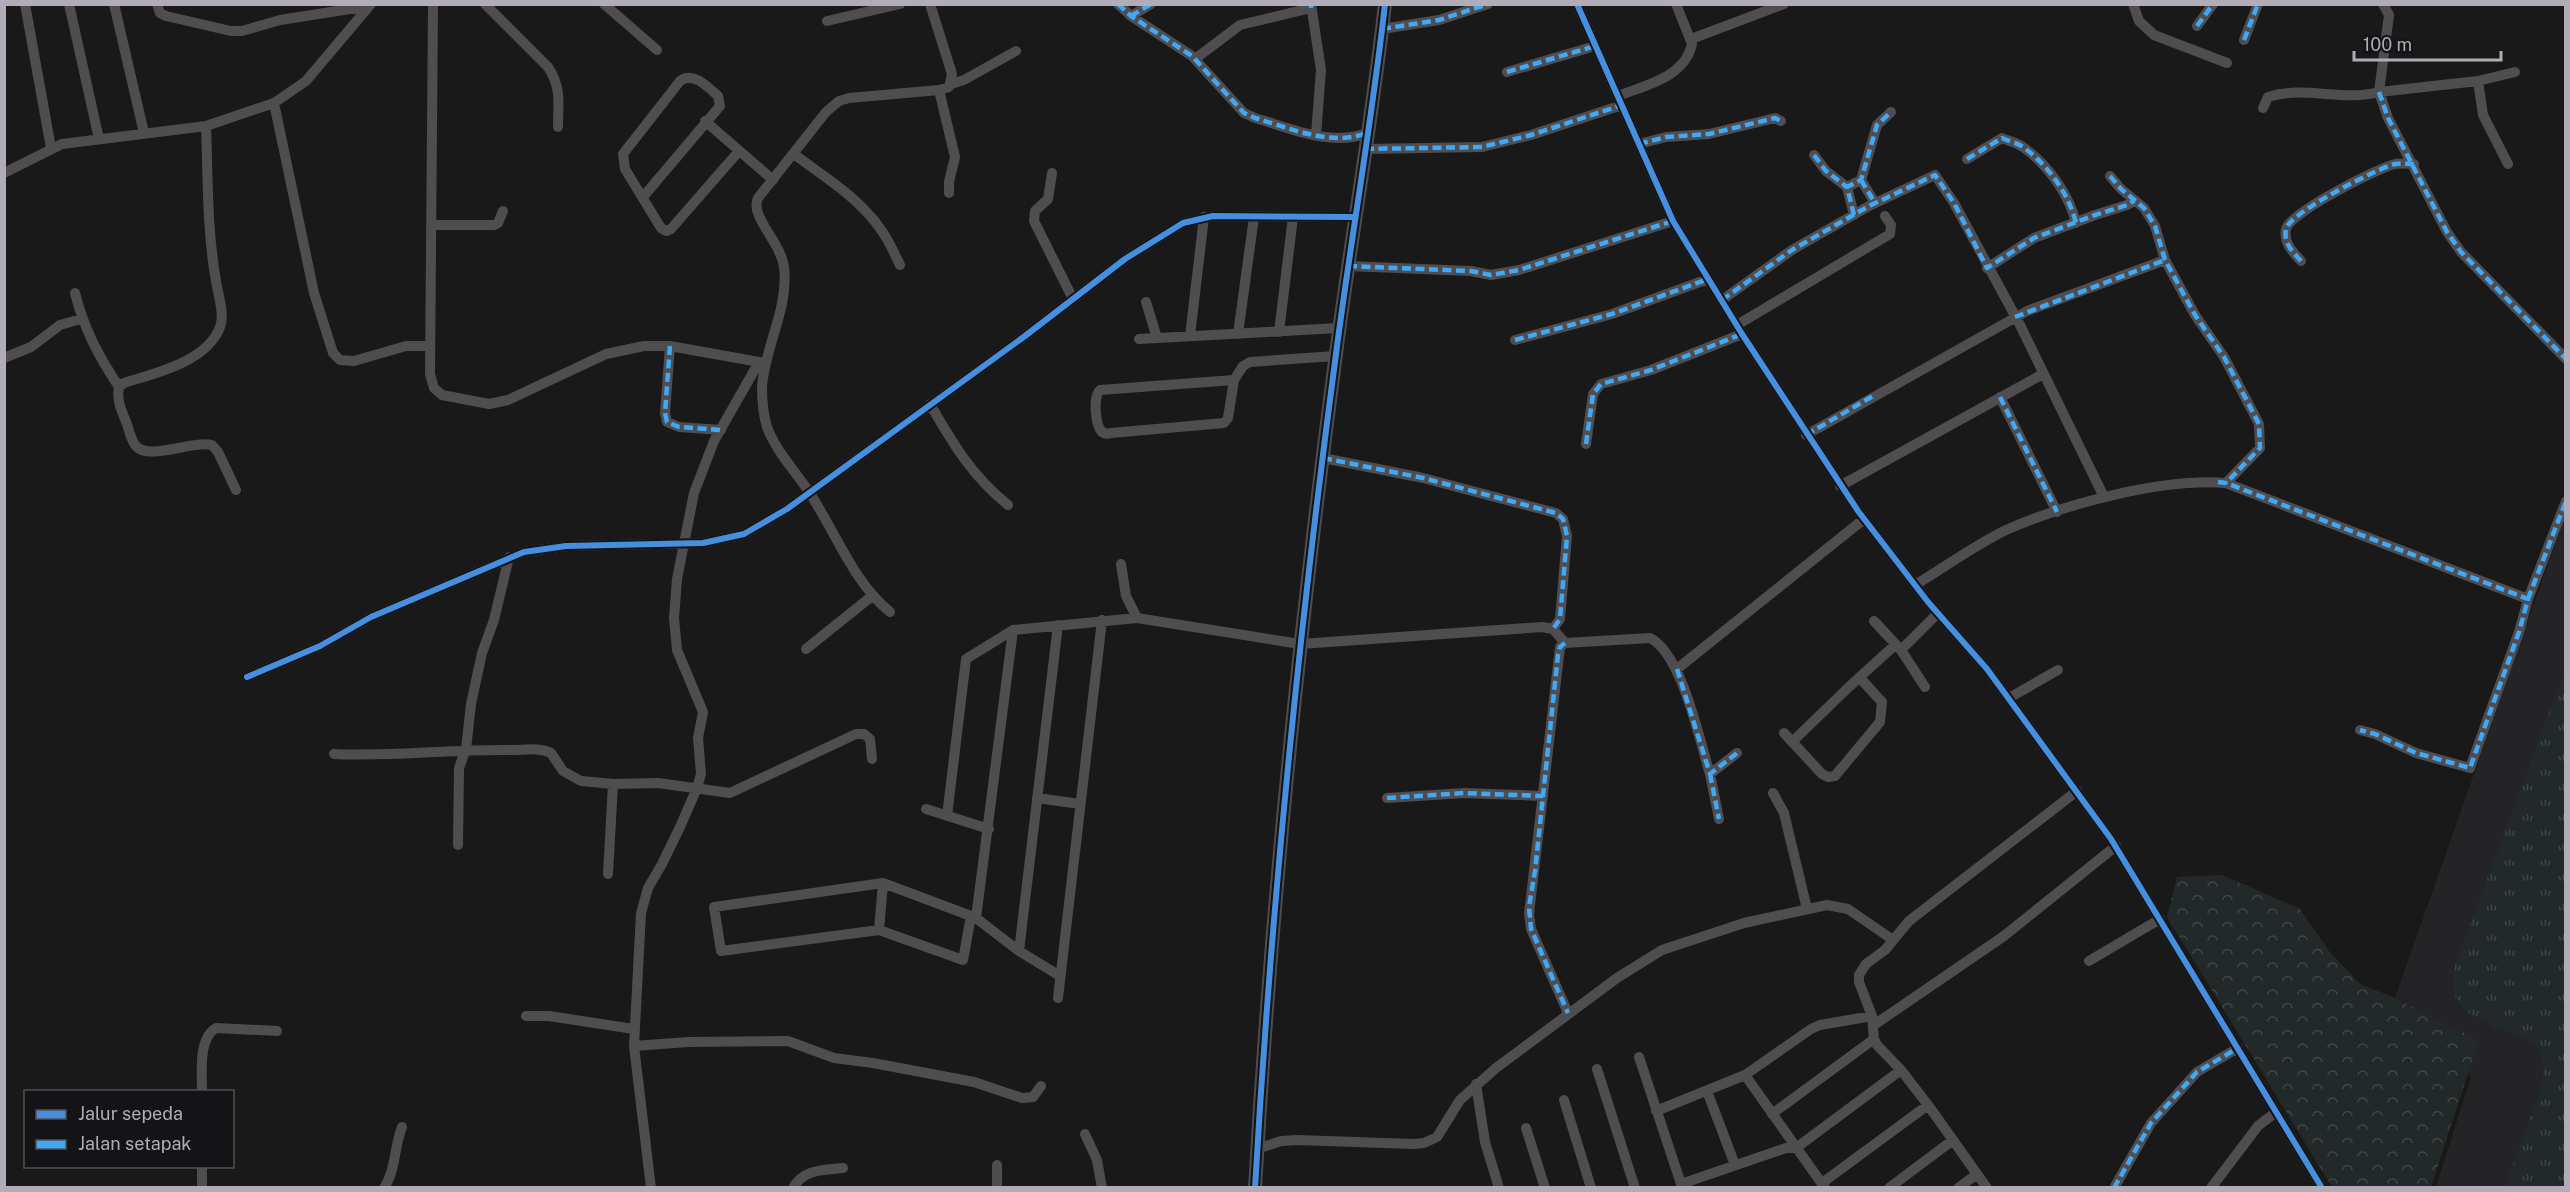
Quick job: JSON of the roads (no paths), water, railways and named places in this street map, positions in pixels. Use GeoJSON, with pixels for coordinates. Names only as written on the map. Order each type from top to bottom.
{"type":"FeatureCollection","features":[{"type":"Feature","properties":{"kind":"street"},"geometry":{"type":"LineString","coordinates":[[25,4],[51,148]]}},
{"type":"Feature","properties":{"kind":"street"},"geometry":{"type":"LineString","coordinates":[[69,4],[99,139]]}},
{"type":"Feature","properties":{"kind":"street"},"geometry":{"type":"LineString","coordinates":[[114,4],[144,133]]}},
{"type":"Feature","properties":{"kind":"street"},"geometry":{"type":"LineString","coordinates":[[157,4],[160,13],[166,16],[231,31],[249,29],[280,20],[370,5]]}},
{"type":"Feature","properties":{"kind":"street"},"geometry":{"type":"LineString","coordinates":[[433,4],[430,346],[432,383],[438,392],[458,399],[489,404],[508,400],[612,352],[644,346],[670,346],[762,363]]}},
{"type":"Feature","properties":{"kind":"street"},"geometry":{"type":"LineString","coordinates":[[485,4],[555,78],[558,85],[558,127]]}},
{"type":"Feature","properties":{"kind":"street"},"geometry":{"type":"LineString","coordinates":[[603,4],[657,50]]}},
{"type":"Feature","properties":{"kind":"street"},"geometry":{"type":"LineString","coordinates":[[827,21],[900,4]]}},
{"type":"Feature","properties":{"kind":"street"},"geometry":{"type":"LineString","coordinates":[[930,4],[952,74],[951,84]]}},
{"type":"Feature","properties":{"kind":"street"},"geometry":{"type":"LineString","coordinates":[[1118,4],[1131,16],[1195,59],[1244,113],[1316,135],[1345,138],[1367,133]]}},
{"type":"Feature","properties":{"kind":"street"},"geometry":{"type":"LineString","coordinates":[[1131,16],[1151,4]]}},
{"type":"Feature","properties":{"kind":"street"},"geometry":{"type":"LineString","coordinates":[[1255,1188],[1278,875],[1300,644],[1335,356],[1385,4]]}},
{"type":"Feature","properties":{"kind":"street"},"geometry":{"type":"LineString","coordinates":[[1382,29],[1439,20],[1488,4]]}},
{"type":"Feature","properties":{"kind":"street"},"geometry":{"type":"LineString","coordinates":[[1576,4],[1673,221],[1806,435],[1864,519],[1938,614],[1987,669],[2116,846],[2322,1188]]}},
{"type":"Feature","properties":{"kind":"street"},"geometry":{"type":"LineString","coordinates":[[1365,149],[1482,147],[1531,135],[1620,100],[1678,70],[1687,59],[1692,44],[1691,39],[1676,4]]}},
{"type":"Feature","properties":{"kind":"street"},"geometry":{"type":"LineString","coordinates":[[1691,39],[1784,4]]}},
{"type":"Feature","properties":{"kind":"street"},"geometry":{"type":"LineString","coordinates":[[2133,4],[2139,21],[2154,34],[2227,63]]}},
{"type":"Feature","properties":{"kind":"street"},"geometry":{"type":"LineString","coordinates":[[2197,26],[2213,4]]}},
{"type":"Feature","properties":{"kind":"street"},"geometry":{"type":"LineString","coordinates":[[2244,40],[2258,4]]}},
{"type":"Feature","properties":{"kind":"street"},"geometry":{"type":"LineString","coordinates":[[2383,4],[2389,15],[2379,92],[2388,118],[2447,232],[2461,252],[2565,359]]}},
{"type":"Feature","properties":{"kind":"street"},"geometry":{"type":"LineString","coordinates":[[4,173],[51,148],[99,139],[206,126],[274,103],[306,81],[357,24],[370,5]]}},
{"type":"Feature","properties":{"kind":"street"},"geometry":{"type":"LineString","coordinates":[[1195,59],[1240,26],[1311,6],[1321,70],[1316,135]]}},
{"type":"Feature","properties":{"kind":"street"},"geometry":{"type":"LineString","coordinates":[[1507,72],[1595,46]]}},
{"type":"Feature","properties":{"kind":"street"},"geometry":{"type":"LineString","coordinates":[[651,1188],[634,1046],[641,913],[644,899],[697,788],[701,774],[698,733],[703,712],[677,650],[674,635],[677,579],[694,493],[714,441],[762,363],[778,324],[785,286],[784,267],[778,246],[756,210],[758,198],[826,112],[840,101],[849,98],[939,90],[964,80],[1016,51]]}},
{"type":"Feature","properties":{"kind":"street"},"geometry":{"type":"LineString","coordinates":[[2263,108],[2268,97],[2285,91],[2361,97],[2379,92],[2478,81],[2515,72]]}},
{"type":"Feature","properties":{"kind":"street"},"geometry":{"type":"LineString","coordinates":[[643,197],[705,122],[717,111],[720,99],[694,77],[686,77],[680,81],[623,154],[625,169],[661,228],[669,231],[739,151]]}},
{"type":"Feature","properties":{"kind":"street"},"geometry":{"type":"LineString","coordinates":[[2478,81],[2483,115],[2508,164]]}},
{"type":"Feature","properties":{"kind":"street"},"geometry":{"type":"LineString","coordinates":[[939,90],[955,157],[949,182],[949,193]]}},
{"type":"Feature","properties":{"kind":"street"},"geometry":{"type":"LineString","coordinates":[[274,103],[314,293],[333,353],[340,360],[354,361],[406,346],[430,346]]}},
{"type":"Feature","properties":{"kind":"street"},"geometry":{"type":"LineString","coordinates":[[1875,203],[1862,180],[1877,125],[1891,112]]}},
{"type":"Feature","properties":{"kind":"street"},"geometry":{"type":"LineString","coordinates":[[1639,144],[1666,137],[1716,133],[1775,118],[1780,121]]}},
{"type":"Feature","properties":{"kind":"street"},"geometry":{"type":"LineString","coordinates":[[705,122],[773,180]]}},
{"type":"Feature","properties":{"kind":"street"},"geometry":{"type":"LineString","coordinates":[[119,387],[124,382],[183,363],[209,342],[220,326],[221,309],[211,230],[206,126]]}},
{"type":"Feature","properties":{"kind":"street"},"geometry":{"type":"LineString","coordinates":[[1967,159],[2002,138],[2022,146],[2061,186],[2072,208],[2076,223]]}},
{"type":"Feature","properties":{"kind":"street"},"geometry":{"type":"LineString","coordinates":[[794,154],[873,218],[900,265]]}},
{"type":"Feature","properties":{"kind":"street"},"geometry":{"type":"LineString","coordinates":[[1814,155],[1826,171],[1847,187],[1854,215]]}},
{"type":"Feature","properties":{"kind":"street"},"geometry":{"type":"LineString","coordinates":[[2301,261],[2287,245],[2286,229],[2291,220],[2310,205],[2395,164],[2414,165]]}},
{"type":"Feature","properties":{"kind":"street"},"geometry":{"type":"LineString","coordinates":[[1052,173],[1048,199],[1037,207],[1034,221],[1073,299]]}},
{"type":"Feature","properties":{"kind":"street"},"geometry":{"type":"LineString","coordinates":[[1722,300],[1792,250],[1875,203],[1935,176],[1954,203],[2015,317],[2104,497]]}},
{"type":"Feature","properties":{"kind":"street"},"geometry":{"type":"LineString","coordinates":[[2110,176],[2121,189],[2144,208],[2155,226],[2165,260],[2195,315],[2223,357],[2259,424],[2260,448],[2226,483]]}},
{"type":"Feature","properties":{"kind":"street"},"geometry":{"type":"LineString","coordinates":[[1847,187],[1862,180]]}},
{"type":"Feature","properties":{"kind":"street"},"geometry":{"type":"LineString","coordinates":[[1987,268],[2034,238],[2127,205],[2135,200]]}},
{"type":"Feature","properties":{"kind":"street"},"geometry":{"type":"LineString","coordinates":[[431,225],[496,225],[503,211]]}},
{"type":"Feature","properties":{"kind":"street"},"geometry":{"type":"LineString","coordinates":[[1586,444],[1593,394],[1601,384],[1651,370],[1740,329],[1890,234],[1891,225],[1885,216]]}},
{"type":"Feature","properties":{"kind":"street"},"geometry":{"type":"LineString","coordinates":[[247,677],[320,646],[371,616],[509,557],[540,548],[683,545],[728,539],[744,534],[778,515],[1153,240],[1183,223],[1204,217],[1355,217]]}},
{"type":"Feature","properties":{"kind":"street"},"geometry":{"type":"LineString","coordinates":[[1190,336],[1204,217]]}},
{"type":"Feature","properties":{"kind":"street"},"geometry":{"type":"LineString","coordinates":[[1238,334],[1254,217]]}},
{"type":"Feature","properties":{"kind":"street"},"geometry":{"type":"LineString","coordinates":[[1279,332],[1293,218]]}},
{"type":"Feature","properties":{"kind":"street"},"geometry":{"type":"LineString","coordinates":[[1348,266],[1465,270],[1486,275],[1500,274],[1552,261],[1673,221]]}},
{"type":"Feature","properties":{"kind":"street"},"geometry":{"type":"LineString","coordinates":[[1806,435],[2015,317],[2165,260]]}},
{"type":"Feature","properties":{"kind":"street"},"geometry":{"type":"LineString","coordinates":[[1515,340],[1612,314],[1708,279]]}},
{"type":"Feature","properties":{"kind":"street"},"geometry":{"type":"LineString","coordinates":[[75,293],[81,319],[97,353],[119,387],[120,404],[132,440],[139,449],[148,452],[196,444],[212,445],[219,452],[236,490]]}},
{"type":"Feature","properties":{"kind":"street"},"geometry":{"type":"LineString","coordinates":[[1146,302],[1157,338]]}},
{"type":"Feature","properties":{"kind":"street"},"geometry":{"type":"LineString","coordinates":[[4,358],[25,350],[60,326],[81,319]]}},
{"type":"Feature","properties":{"kind":"street"},"geometry":{"type":"LineString","coordinates":[[1139,339],[1339,328]]}},
{"type":"Feature","properties":{"kind":"street"},"geometry":{"type":"LineString","coordinates":[[670,346],[665,413],[667,422],[680,427],[721,430]]}},
{"type":"Feature","properties":{"kind":"street"},"geometry":{"type":"LineString","coordinates":[[1234,380],[1100,390],[1095,399],[1101,430],[1107,434],[1224,423],[1228,418],[1234,380],[1243,366],[1250,362],[1335,356]]}},
{"type":"Feature","properties":{"kind":"street"},"geometry":{"type":"LineString","coordinates":[[762,363],[763,408],[767,427],[779,450],[809,493],[872,597],[890,612]]}},
{"type":"Feature","properties":{"kind":"street"},"geometry":{"type":"LineString","coordinates":[[1840,486],[2043,374]]}},
{"type":"Feature","properties":{"kind":"street"},"geometry":{"type":"LineString","coordinates":[[2000,397],[2057,512]]}},
{"type":"Feature","properties":{"kind":"street"},"geometry":{"type":"LineString","coordinates":[[930,404],[968,465],[986,487],[1008,505]]}},
{"type":"Feature","properties":{"kind":"street"},"geometry":{"type":"LineString","coordinates":[[1323,458],[1423,478],[1556,513],[1563,519],[1567,536],[1560,619],[1553,629]]}},
{"type":"Feature","properties":{"kind":"street"},"geometry":{"type":"LineString","coordinates":[[1915,585],[2005,531],[2104,497],[2196,481],[2226,483],[2528,599]]}},
{"type":"Feature","properties":{"kind":"street"},"geometry":{"type":"LineString","coordinates":[[2360,730],[2375,734],[2416,753],[2470,768],[2519,632],[2528,599],[2565,501]]}},
{"type":"Feature","properties":{"kind":"street"},"geometry":{"type":"LineString","coordinates":[[1677,669],[1864,519]]}},
{"type":"Feature","properties":{"kind":"street"},"geometry":{"type":"LineString","coordinates":[[458,845],[458,778],[466,749],[471,704],[482,653],[494,620],[509,557]]}},
{"type":"Feature","properties":{"kind":"street"},"geometry":{"type":"LineString","coordinates":[[1121,564],[1126,596],[1137,618]]}},
{"type":"Feature","properties":{"kind":"street"},"geometry":{"type":"LineString","coordinates":[[806,649],[846,615],[872,597]]}},
{"type":"Feature","properties":{"kind":"street"},"geometry":{"type":"LineString","coordinates":[[1792,742],[1860,678],[1938,614]]}},
{"type":"Feature","properties":{"kind":"street"},"geometry":{"type":"LineString","coordinates":[[947,816],[966,659],[1013,630],[1137,618],[1300,644],[1542,627],[1553,629],[1565,643]]}},
{"type":"Feature","properties":{"kind":"street"},"geometry":{"type":"LineString","coordinates":[[1058,998],[1102,620]]}},
{"type":"Feature","properties":{"kind":"street"},"geometry":{"type":"LineString","coordinates":[[1874,621],[1898,648],[1925,687]]}},
{"type":"Feature","properties":{"kind":"street"},"geometry":{"type":"LineString","coordinates":[[1019,951],[1058,625]]}},
{"type":"Feature","properties":{"kind":"street"},"geometry":{"type":"LineString","coordinates":[[1013,630],[989,830],[973,917],[963,960],[879,930],[721,951],[714,907],[883,883],[973,917],[1019,951],[1060,976]]}},
{"type":"Feature","properties":{"kind":"street"},"geometry":{"type":"LineString","coordinates":[[1568,1013],[1529,920],[1560,647],[1565,643],[1650,638],[1660,643],[1677,669],[1710,774],[1719,819]]}},
{"type":"Feature","properties":{"kind":"street"},"geometry":{"type":"LineString","coordinates":[[2009,698],[2058,670]]}},
{"type":"Feature","properties":{"kind":"street"},"geometry":{"type":"LineString","coordinates":[[1785,733],[1822,774],[1828,777],[1835,776],[1880,722],[1881,702],[1860,678]]}},
{"type":"Feature","properties":{"kind":"street"},"geometry":{"type":"LineString","coordinates":[[334,754],[397,754],[466,749],[547,751],[555,758],[562,771],[573,778],[613,784],[658,783],[724,793],[736,790],[856,734],[864,734],[870,739],[872,759]]}},
{"type":"Feature","properties":{"kind":"street"},"geometry":{"type":"LineString","coordinates":[[1710,774],[1737,753]]}},
{"type":"Feature","properties":{"kind":"street"},"geometry":{"type":"LineString","coordinates":[[608,874],[613,784]]}},
{"type":"Feature","properties":{"kind":"street"},"geometry":{"type":"LineString","coordinates":[[1987,1188],[1901,1070],[1877,1046],[1874,1039],[1873,1021],[1859,982],[1859,975],[1866,964],[1876,958],[1910,921],[2077,791]]}},
{"type":"Feature","properties":{"kind":"street"},"geometry":{"type":"LineString","coordinates":[[1387,798],[1464,793],[1544,796]]}},
{"type":"Feature","properties":{"kind":"street"},"geometry":{"type":"LineString","coordinates":[[1773,793],[1784,813],[1807,909]]}},
{"type":"Feature","properties":{"kind":"street"},"geometry":{"type":"LineString","coordinates":[[1037,798],[1080,804]]}},
{"type":"Feature","properties":{"kind":"street"},"geometry":{"type":"LineString","coordinates":[[926,809],[989,830]]}},
{"type":"Feature","properties":{"kind":"street"},"geometry":{"type":"LineString","coordinates":[[1656,1111],[1745,1075],[1820,1025],[1873,1021],[2004,936],[2116,846]]}},
{"type":"Feature","properties":{"kind":"street"},"geometry":{"type":"LineString","coordinates":[[879,930],[883,883]]}},
{"type":"Feature","properties":{"kind":"street"},"geometry":{"type":"LineString","coordinates":[[1257,1149],[1281,1141],[1424,1143],[1437,1137],[1460,1100],[1476,1084],[1568,1013],[1662,950],[1744,923],[1827,905],[1848,909],[1893,940]]}},
{"type":"Feature","properties":{"kind":"street"},"geometry":{"type":"LineString","coordinates":[[2089,961],[2160,919]]}},
{"type":"Feature","properties":{"kind":"street"},"geometry":{"type":"LineString","coordinates":[[526,1016],[549,1016],[634,1029]]}},
{"type":"Feature","properties":{"kind":"street"},"geometry":{"type":"LineString","coordinates":[[202,1090],[205,1038],[212,1030],[216,1028],[277,1031]]}},
{"type":"Feature","properties":{"kind":"street"},"geometry":{"type":"LineString","coordinates":[[1772,1114],[1874,1039]]}},
{"type":"Feature","properties":{"kind":"street"},"geometry":{"type":"LineString","coordinates":[[634,1046],[688,1042],[788,1041],[834,1058],[974,1082],[1022,1098],[1033,1097],[1041,1086]]}},
{"type":"Feature","properties":{"kind":"street"},"geometry":{"type":"LineString","coordinates":[[2114,1188],[2151,1123],[2196,1072],[2238,1048]]}},
{"type":"Feature","properties":{"kind":"street"},"geometry":{"type":"LineString","coordinates":[[1639,1057],[1681,1186],[1786,1148],[1796,1148],[1901,1070]]}},
{"type":"Feature","properties":{"kind":"street"},"geometry":{"type":"LineString","coordinates":[[1597,1070],[1635,1188]]}},
{"type":"Feature","properties":{"kind":"street"},"geometry":{"type":"LineString","coordinates":[[1745,1075],[1824,1185],[1928,1105]]}},
{"type":"Feature","properties":{"kind":"street"},"geometry":{"type":"LineString","coordinates":[[1476,1084],[1485,1142],[1499,1188]]}},
{"type":"Feature","properties":{"kind":"street"},"geometry":{"type":"LineString","coordinates":[[1707,1091],[1735,1165]]}},
{"type":"Feature","properties":{"kind":"street"},"geometry":{"type":"LineString","coordinates":[[1564,1100],[1591,1188]]}},
{"type":"Feature","properties":{"kind":"street"},"geometry":{"type":"LineString","coordinates":[[2211,1188],[2258,1126],[2276,1112]]}},
{"type":"Feature","properties":{"kind":"street"},"geometry":{"type":"LineString","coordinates":[[384,1188],[391,1174],[402,1128]]}},
{"type":"Feature","properties":{"kind":"street"},"geometry":{"type":"LineString","coordinates":[[1527,1128],[1545,1188]]}},
{"type":"Feature","properties":{"kind":"street"},"geometry":{"type":"LineString","coordinates":[[1084,1134],[1097,1160],[1102,1188]]}},
{"type":"Feature","properties":{"kind":"street"},"geometry":{"type":"LineString","coordinates":[[1889,1188],[1953,1140]]}},
{"type":"Feature","properties":{"kind":"street"},"geometry":{"type":"LineString","coordinates":[[997,1165],[997,1188]]}},
{"type":"Feature","properties":{"kind":"street"},"geometry":{"type":"LineString","coordinates":[[202,1168],[202,1188]]}},
{"type":"Feature","properties":{"kind":"street"},"geometry":{"type":"LineString","coordinates":[[793,1188],[801,1176],[812,1172],[843,1168]]}},
{"type":"Feature","properties":{"kind":"street"},"geometry":{"type":"LineString","coordinates":[[1958,1188],[1977,1174]]}}]}
